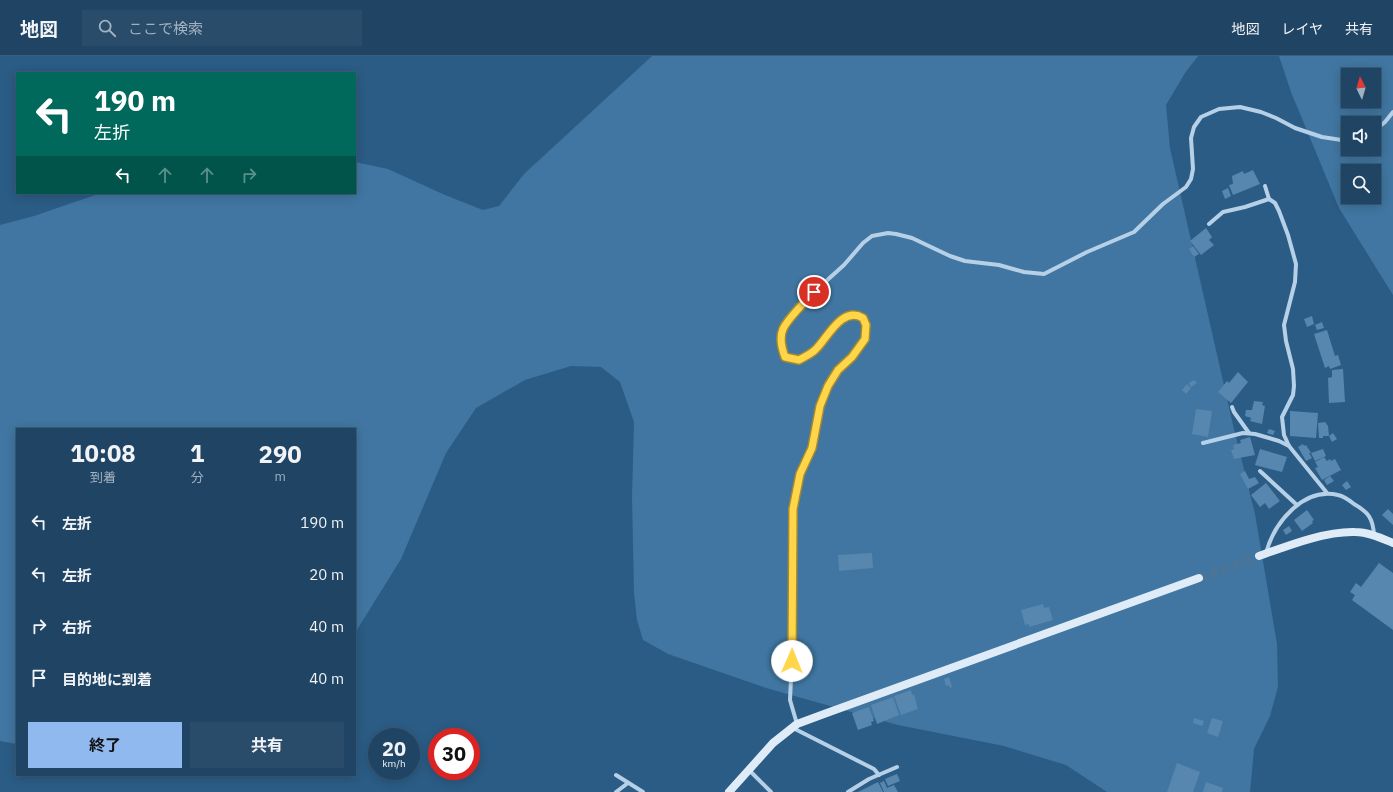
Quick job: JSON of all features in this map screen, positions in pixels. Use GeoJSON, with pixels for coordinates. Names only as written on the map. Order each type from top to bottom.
{"type":"FeatureCollection","features":[{"type":"Feature","properties":{"kind":"street"},"geometry":{"type":"LineString","coordinates":[[795,726],[790,700],[793,635],[793,509],[800,474],[812,448],[820,406],[828,386],[838,370],[852,357],[865,339],[866,330],[863,318],[858,315],[848,316],[832,329],[815,350],[799,360],[785,357],[781,341],[783,329],[814,292],[844,265],[863,243],[872,236],[888,233],[912,238],[950,256],[965,260],[999,265],[1024,272],[1044,274],[1087,252],[1134,232],[1163,204],[1186,187],[1191,179],[1193,169],[1191,138],[1194,127],[1201,117],[1219,109],[1240,108],[1261,112],[1295,128],[1322,137],[1341,140]]}},
{"type":"Feature","properties":{"kind":"street"},"geometry":{"type":"LineString","coordinates":[[1381,126],[1393,112]]}},
{"type":"Feature","properties":{"kind":"street"},"geometry":{"type":"LineString","coordinates":[[1265,186],[1269,199],[1275,203],[1279,211],[1288,235],[1296,264],[1295,282],[1284,325],[1286,341],[1293,369],[1294,386],[1293,395],[1282,417],[1284,435],[1289,446],[1327,493]]}},
{"type":"Feature","properties":{"kind":"street"},"geometry":{"type":"LineString","coordinates":[[1209,224],[1223,212],[1269,199]]}},
{"type":"Feature","properties":{"kind":"street"},"geometry":{"type":"LineString","coordinates":[[1232,407],[1249,433]]}},
{"type":"Feature","properties":{"kind":"street"},"geometry":{"type":"LineString","coordinates":[[1203,443],[1243,433],[1249,433],[1279,441],[1289,446]]}},
{"type":"Feature","properties":{"kind":"street"},"geometry":{"type":"LineString","coordinates":[[1260,471],[1297,505]]}},
{"type":"Feature","properties":{"kind":"street"},"geometry":{"type":"LineString","coordinates":[[1263,555],[1280,524],[1297,505],[1307,499],[1327,493],[1339,495],[1368,514],[1371,519],[1374,535]]}},
{"type":"Feature","properties":{"kind":"street"},"geometry":{"type":"LineString","coordinates":[[1263,555],[1301,542],[1334,534],[1354,532],[1374,535],[1393,543]]}},
{"type":"Feature","properties":{"kind":"street"},"geometry":{"type":"LineString","coordinates":[[729,792],[773,743],[795,726],[824,714],[1199,578]]}},
{"type":"Feature","properties":{"kind":"street"},"geometry":{"type":"LineString","coordinates":[[795,726],[874,769],[879,775]]}},
{"type":"Feature","properties":{"kind":"street"},"geometry":{"type":"LineString","coordinates":[[848,792],[869,779],[897,767]]}},
{"type":"Feature","properties":{"kind":"street"},"geometry":{"type":"LineString","coordinates":[[749,770],[771,792]]}},
{"type":"Feature","properties":{"kind":"street"},"geometry":{"type":"LineString","coordinates":[[616,775],[643,792]]}},
{"type":"Feature","properties":{"kind":"street"},"geometry":{"type":"LineString","coordinates":[[616,792],[628,783]]}},
{"type":"Feature","properties":{"kind":"shaded area"},"geometry":{"type":"Polygon","coordinates":[[[652,56],[1198,56],[1185,73],[1166,105],[1170,148],[1233,425],[1255,514],[1277,644],[1278,687],[1270,716],[1254,749],[1250,792],[1107,792],[1066,765],[1004,746],[898,725],[766,688],[668,654],[643,640],[637,620],[634,593],[632,497],[634,422],[620,382],[601,367],[571,366],[525,380],[476,408],[446,453],[401,559],[356,631],[356,428],[16,428],[16,744],[0,741],[0,225],[34,216],[98,194],[356,194],[356,162],[388,169],[445,195],[483,210],[499,206],[524,174],[652,56]]]}},
{"type":"Feature","properties":{"kind":"shaded area"},"geometry":{"type":"Polygon","coordinates":[[[1279,56],[1393,56],[1393,295],[1339,208],[1291,92],[1279,56]]]}},
{"type":"Feature","properties":{"kind":"building"},"geometry":{"type":"Polygon","coordinates":[[[1253,170],[1260,184],[1233,195],[1229,185],[1233,184],[1232,176],[1243,171],[1244,174],[1253,170]]]}},
{"type":"Feature","properties":{"kind":"building"},"geometry":{"type":"Polygon","coordinates":[[[1228,188],[1231,196],[1225,199],[1222,191],[1228,188]]]}},
{"type":"Feature","properties":{"kind":"building"},"geometry":{"type":"Polygon","coordinates":[[[1206,228],[1212,237],[1209,240],[1214,245],[1201,255],[1190,241],[1206,228]]]}},
{"type":"Feature","properties":{"kind":"building"},"geometry":{"type":"Polygon","coordinates":[[[1193,246],[1199,254],[1194,257],[1189,249],[1193,246]]]}},
{"type":"Feature","properties":{"kind":"building"},"geometry":{"type":"Polygon","coordinates":[[[1312,316],[1314,324],[1307,327],[1304,319],[1312,316]]]}},
{"type":"Feature","properties":{"kind":"building"},"geometry":{"type":"Polygon","coordinates":[[[1322,322],[1324,328],[1317,330],[1315,325],[1322,322]]]}},
{"type":"Feature","properties":{"kind":"building"},"geometry":{"type":"Polygon","coordinates":[[[1327,330],[1335,356],[1338,355],[1341,365],[1330,369],[1329,366],[1325,368],[1314,334],[1327,330]]]}},
{"type":"Feature","properties":{"kind":"building"},"geometry":{"type":"Polygon","coordinates":[[[1343,369],[1345,402],[1329,403],[1328,378],[1332,377],[1332,370],[1343,369]]]}},
{"type":"Feature","properties":{"kind":"building"},"geometry":{"type":"Polygon","coordinates":[[[1238,372],[1248,382],[1231,403],[1218,392],[1227,381],[1229,383],[1238,372]]]}},
{"type":"Feature","properties":{"kind":"building"},"geometry":{"type":"Polygon","coordinates":[[[1194,380],[1197,383],[1191,387],[1189,383],[1194,380]]]}},
{"type":"Feature","properties":{"kind":"building"},"geometry":{"type":"Polygon","coordinates":[[[1187,384],[1191,388],[1186,394],[1182,390],[1187,384]]]}},
{"type":"Feature","properties":{"kind":"building"},"geometry":{"type":"Polygon","coordinates":[[[1254,401],[1263,402],[1262,405],[1265,406],[1262,424],[1250,421],[1251,418],[1245,416],[1246,410],[1252,410],[1254,401]]]}},
{"type":"Feature","properties":{"kind":"building"},"geometry":{"type":"Polygon","coordinates":[[[1196,409],[1212,411],[1208,437],[1192,434],[1196,409]]]}},
{"type":"Feature","properties":{"kind":"building"},"geometry":{"type":"Polygon","coordinates":[[[1290,411],[1318,413],[1316,438],[1290,436],[1290,411]]]}},
{"type":"Feature","properties":{"kind":"building"},"geometry":{"type":"Polygon","coordinates":[[[1325,422],[1328,426],[1329,436],[1319,438],[1318,423],[1325,422]]]}},
{"type":"Feature","properties":{"kind":"building"},"geometry":{"type":"Polygon","coordinates":[[[1269,429],[1275,431],[1273,435],[1267,433],[1269,429]]]}},
{"type":"Feature","properties":{"kind":"building"},"geometry":{"type":"Polygon","coordinates":[[[1333,433],[1337,439],[1332,442],[1329,436],[1333,433]]]}},
{"type":"Feature","properties":{"kind":"building"},"geometry":{"type":"Polygon","coordinates":[[[1250,437],[1255,455],[1234,459],[1231,450],[1234,449],[1233,445],[1241,443],[1240,440],[1250,437]]]}},
{"type":"Feature","properties":{"kind":"building"},"geometry":{"type":"Polygon","coordinates":[[[1303,444],[1304,446],[1306,445],[1312,458],[1306,461],[1298,447],[1303,444]]]}},
{"type":"Feature","properties":{"kind":"building"},"geometry":{"type":"Polygon","coordinates":[[[1260,449],[1287,457],[1282,472],[1255,465],[1260,449]]]}},
{"type":"Feature","properties":{"kind":"building"},"geometry":{"type":"Polygon","coordinates":[[[1323,449],[1326,456],[1315,461],[1311,453],[1323,449]]]}},
{"type":"Feature","properties":{"kind":"building"},"geometry":{"type":"Polygon","coordinates":[[[1324,457],[1327,461],[1330,459],[1331,461],[1335,459],[1341,470],[1322,480],[1315,468],[1318,467],[1315,462],[1324,457]]]}},
{"type":"Feature","properties":{"kind":"building"},"geometry":{"type":"Polygon","coordinates":[[[1245,471],[1249,479],[1255,477],[1259,483],[1248,489],[1240,474],[1245,471]]]}},
{"type":"Feature","properties":{"kind":"building"},"geometry":{"type":"Polygon","coordinates":[[[1330,476],[1334,481],[1327,485],[1324,480],[1330,476]]]}},
{"type":"Feature","properties":{"kind":"building"},"geometry":{"type":"Polygon","coordinates":[[[1347,481],[1351,487],[1346,490],[1342,485],[1347,481]]]}},
{"type":"Feature","properties":{"kind":"building"},"geometry":{"type":"Polygon","coordinates":[[[1266,483],[1280,501],[1269,509],[1265,503],[1260,507],[1251,495],[1266,483]]]}},
{"type":"Feature","properties":{"kind":"building"},"geometry":{"type":"Polygon","coordinates":[[[1388,509],[1393,514],[1393,525],[1382,515],[1388,509]]]}},
{"type":"Feature","properties":{"kind":"building"},"geometry":{"type":"Polygon","coordinates":[[[1307,510],[1314,520],[1312,521],[1313,523],[1302,531],[1294,520],[1307,510]]]}},
{"type":"Feature","properties":{"kind":"building"},"geometry":{"type":"Polygon","coordinates":[[[1289,526],[1292,531],[1286,535],[1283,530],[1289,526]]]}},
{"type":"Feature","properties":{"kind":"building"},"geometry":{"type":"Polygon","coordinates":[[[872,553],[873,568],[839,571],[838,555],[872,553]]]}},
{"type":"Feature","properties":{"kind":"building"},"geometry":{"type":"Polygon","coordinates":[[[1379,563],[1393,573],[1393,630],[1352,600],[1355,595],[1350,592],[1356,583],[1361,587],[1379,563]]]}},
{"type":"Feature","properties":{"kind":"building"},"geometry":{"type":"Polygon","coordinates":[[[1043,604],[1044,608],[1049,607],[1053,620],[1029,627],[1029,624],[1025,625],[1021,610],[1043,604]]]}},
{"type":"Feature","properties":{"kind":"building"},"geometry":{"type":"Polygon","coordinates":[[[949,677],[952,687],[950,688],[949,685],[946,686],[944,679],[949,677]]]}},
{"type":"Feature","properties":{"kind":"building"},"geometry":{"type":"Polygon","coordinates":[[[911,690],[912,695],[914,694],[918,709],[901,715],[894,696],[911,690]]]}},
{"type":"Feature","properties":{"kind":"building"},"geometry":{"type":"Polygon","coordinates":[[[893,697],[899,715],[877,724],[871,705],[893,697]]]}},
{"type":"Feature","properties":{"kind":"building"},"geometry":{"type":"Polygon","coordinates":[[[869,707],[874,721],[871,722],[872,725],[858,730],[852,713],[869,707]]]}},
{"type":"Feature","properties":{"kind":"building"},"geometry":{"type":"Polygon","coordinates":[[[1194,718],[1204,721],[1202,726],[1193,723],[1194,718]]]}},
{"type":"Feature","properties":{"kind":"building"},"geometry":{"type":"Polygon","coordinates":[[[1212,718],[1223,721],[1218,737],[1207,733],[1212,718]]]}},
{"type":"Feature","properties":{"kind":"building"},"geometry":{"type":"Polygon","coordinates":[[[1177,763],[1200,772],[1193,792],[1167,792],[1177,763]]]}},
{"type":"Feature","properties":{"kind":"building"},"geometry":{"type":"Polygon","coordinates":[[[897,774],[900,781],[888,786],[885,779],[897,774]]]}},
{"type":"Feature","properties":{"kind":"building"},"geometry":{"type":"Polygon","coordinates":[[[884,781],[887,788],[894,785],[898,792],[884,792],[880,783],[884,781]]]}},
{"type":"Feature","properties":{"kind":"building"},"geometry":{"type":"Polygon","coordinates":[[[878,782],[883,792],[858,792],[878,782]]]}},
{"type":"Feature","properties":{"kind":"building"},"geometry":{"type":"Polygon","coordinates":[[[1206,782],[1223,788],[1222,792],[1203,792],[1206,782]]]}},
{"type":"Feature","properties":{"kind":"tunnel"},"geometry":{"type":"LineString","coordinates":[[1199,578],[1259,556]]}},
{"type":"Feature","properties":{"kind":"route"},"geometry":{"type":"LineString","coordinates":[[792,661],[793,509],[800,474],[805,460],[812,448],[820,406],[828,386],[838,370],[852,357],[865,339],[866,330],[866,325],[863,318],[858,315],[848,316],[832,329],[815,350],[799,360],[785,357],[781,336],[783,329],[814,292]]}}]}
